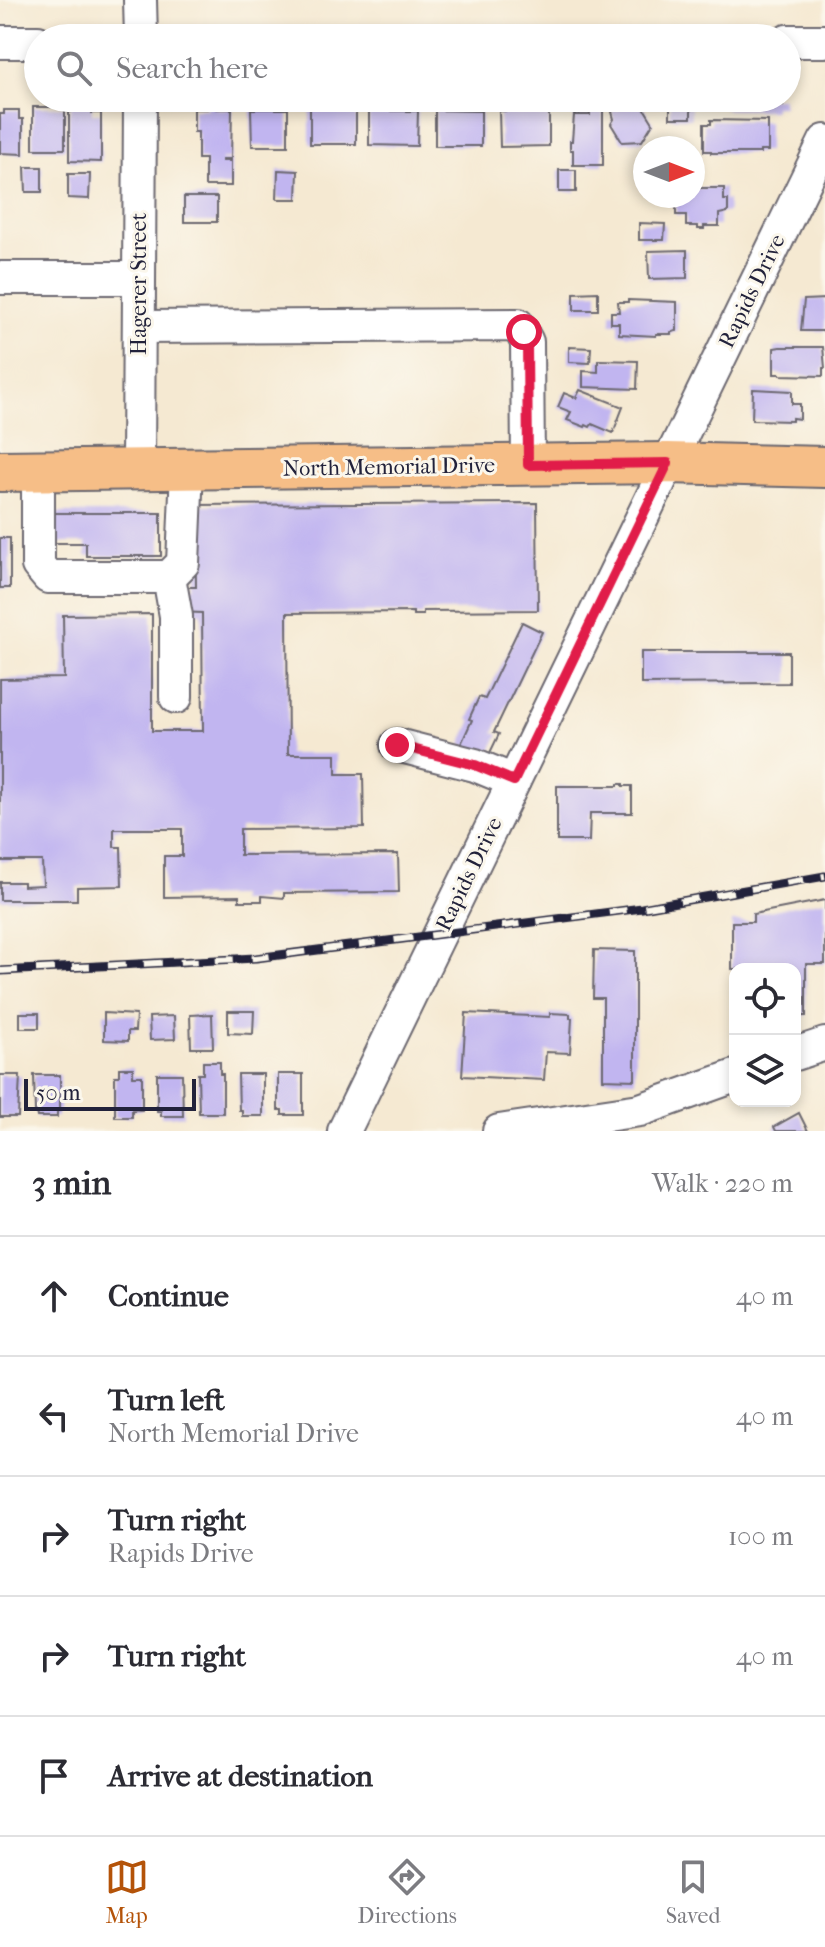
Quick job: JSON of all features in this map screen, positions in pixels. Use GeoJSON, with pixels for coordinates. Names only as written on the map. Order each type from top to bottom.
{"type":"FeatureCollection","features":[{"type":"Feature","properties":{"kind":"main road","name":"North Memorial Drive"},"geometry":{"type":"LineString","coordinates":[[19,471],[668,463],[825,467]]}},
{"type":"Feature","properties":{"kind":"street"},"geometry":{"type":"LineString","coordinates":[[140,0],[141,24]]}},
{"type":"Feature","properties":{"kind":"street"},"geometry":{"type":"LineString","coordinates":[[801,41],[825,41]]}},
{"type":"Feature","properties":{"kind":"street"},"geometry":{"type":"LineString","coordinates":[[0,42],[24,42]]}},
{"type":"Feature","properties":{"kind":"street","name":"Hagerer Street"},"geometry":{"type":"LineString","coordinates":[[138,470],[140,112]]}},
{"type":"Feature","properties":{"kind":"street","name":"Rapids Drive"},"geometry":{"type":"LineString","coordinates":[[344,1131],[825,141]]}},
{"type":"Feature","properties":{"kind":"street"},"geometry":{"type":"LineString","coordinates":[[0,278],[139,278]]}},
{"type":"Feature","properties":{"kind":"street"},"geometry":{"type":"LineString","coordinates":[[139,327],[518,325],[527,342],[528,465]]}},
{"type":"Feature","properties":{"kind":"street"},"geometry":{"type":"LineString","coordinates":[[19,471],[38,565],[48,577],[169,577],[183,563],[187,469]]}},
{"type":"Feature","properties":{"kind":"street"},"geometry":{"type":"LineString","coordinates":[[169,577],[176,616],[176,697]]}},
{"type":"Feature","properties":{"kind":"street"},"geometry":{"type":"LineString","coordinates":[[397,745],[475,765],[514,781]]}},
{"type":"Feature","properties":{"kind":"street"},"geometry":{"type":"LineString","coordinates":[[801,1052],[825,1044]]}},
{"type":"Feature","properties":{"kind":"street"},"geometry":{"type":"LineString","coordinates":[[499,1131],[640,1110],[729,1078]]}},
{"type":"Feature","properties":{"kind":"building"},"geometry":{"type":"Polygon","coordinates":[[[4,110],[19,110],[19,119],[23,119],[23,154],[0,153],[0,114],[4,114],[4,110]]]}},
{"type":"Feature","properties":{"kind":"building"},"geometry":{"type":"Polygon","coordinates":[[[33,112],[65,112],[65,149],[33,149],[33,112]]]}},
{"type":"Feature","properties":{"kind":"building"},"geometry":{"type":"Polygon","coordinates":[[[69,112],[101,113],[101,162],[69,161],[69,112]]]}},
{"type":"Feature","properties":{"kind":"building"},"geometry":{"type":"Polygon","coordinates":[[[194,112],[232,112],[231,159],[222,159],[231,161],[231,186],[205,186],[205,159],[198,159],[198,132],[194,132],[194,112]]]}},
{"type":"Feature","properties":{"kind":"building"},"geometry":{"type":"Polygon","coordinates":[[[251,112],[288,112],[288,146],[252,146],[251,112]]]}},
{"type":"Feature","properties":{"kind":"building"},"geometry":{"type":"Polygon","coordinates":[[[310,112],[356,112],[356,144],[310,144],[310,112]]]}},
{"type":"Feature","properties":{"kind":"building"},"geometry":{"type":"Polygon","coordinates":[[[369,112],[418,112],[417,146],[369,145],[369,112]]]}},
{"type":"Feature","properties":{"kind":"building"},"geometry":{"type":"Polygon","coordinates":[[[435,112],[481,112],[481,146],[435,146],[435,112]]]}},
{"type":"Feature","properties":{"kind":"building"},"geometry":{"type":"Polygon","coordinates":[[[499,112],[549,112],[549,146],[500,147],[499,112]]]}},
{"type":"Feature","properties":{"kind":"building"},"geometry":{"type":"Polygon","coordinates":[[[590,112],[603,112],[603,165],[573,165],[570,141],[574,115],[590,115],[590,112]]]}},
{"type":"Feature","properties":{"kind":"building"},"geometry":{"type":"Polygon","coordinates":[[[612,112],[646,112],[653,123],[645,136],[633,136],[633,141],[622,142],[611,124],[614,119],[612,112]]]}},
{"type":"Feature","properties":{"kind":"building"},"geometry":{"type":"Polygon","coordinates":[[[670,112],[691,112],[691,118],[670,118],[670,112]]]}},
{"type":"Feature","properties":{"kind":"building"},"geometry":{"type":"Polygon","coordinates":[[[711,120],[768,121],[768,151],[705,151],[704,124],[711,124],[711,120]]]}},
{"type":"Feature","properties":{"kind":"building"},"geometry":{"type":"Polygon","coordinates":[[[25,167],[42,167],[42,192],[26,192],[25,167]]]}},
{"type":"Feature","properties":{"kind":"building"},"geometry":{"type":"Polygon","coordinates":[[[278,170],[298,171],[297,199],[277,199],[278,170]]]}},
{"type":"Feature","properties":{"kind":"building"},"geometry":{"type":"Polygon","coordinates":[[[559,170],[576,170],[576,192],[559,192],[559,170]]]}},
{"type":"Feature","properties":{"kind":"building"},"geometry":{"type":"Polygon","coordinates":[[[68,174],[90,174],[89,199],[68,198],[68,174]]]}},
{"type":"Feature","properties":{"kind":"building"},"geometry":{"type":"Polygon","coordinates":[[[705,188],[724,188],[728,212],[719,214],[719,226],[698,229],[698,226],[686,226],[686,215],[676,215],[676,208],[705,208],[705,188]]]}},
{"type":"Feature","properties":{"kind":"building"},"geometry":{"type":"Polygon","coordinates":[[[184,197],[217,197],[217,222],[184,222],[184,197]]]}},
{"type":"Feature","properties":{"kind":"building"},"geometry":{"type":"Polygon","coordinates":[[[639,223],[665,224],[664,240],[639,240],[639,223]]]}},
{"type":"Feature","properties":{"kind":"building"},"geometry":{"type":"Polygon","coordinates":[[[687,250],[687,278],[649,279],[648,251],[687,250]]]}},
{"type":"Feature","properties":{"kind":"building"},"geometry":{"type":"Polygon","coordinates":[[[598,292],[598,310],[574,310],[574,293],[598,292]]]}},
{"type":"Feature","properties":{"kind":"building"},"geometry":{"type":"Polygon","coordinates":[[[825,299],[825,331],[801,331],[804,300],[825,299]]]}},
{"type":"Feature","properties":{"kind":"building"},"geometry":{"type":"Polygon","coordinates":[[[618,302],[677,302],[677,331],[656,336],[619,334],[619,323],[611,323],[611,312],[619,312],[618,302]]]}},
{"type":"Feature","properties":{"kind":"building"},"geometry":{"type":"Polygon","coordinates":[[[569,347],[591,348],[590,363],[569,362],[569,347]]]}},
{"type":"Feature","properties":{"kind":"building"},"geometry":{"type":"Polygon","coordinates":[[[823,347],[823,376],[774,374],[774,348],[823,347]]]}},
{"type":"Feature","properties":{"kind":"building"},"geometry":{"type":"Polygon","coordinates":[[[598,360],[638,361],[637,389],[583,387],[583,371],[598,372],[598,360]]]}},
{"type":"Feature","properties":{"kind":"building"},"geometry":{"type":"Polygon","coordinates":[[[753,389],[792,391],[792,404],[800,404],[800,419],[752,420],[753,389]]]}},
{"type":"Feature","properties":{"kind":"building"},"geometry":{"type":"Polygon","coordinates":[[[580,390],[623,407],[613,433],[592,424],[585,427],[567,420],[571,412],[558,407],[564,393],[576,398],[580,390]]]}},
{"type":"Feature","properties":{"kind":"building"},"geometry":{"type":"Polygon","coordinates":[[[537,503],[538,610],[423,611],[423,615],[413,615],[413,612],[287,613],[288,754],[336,754],[336,774],[363,774],[364,828],[240,829],[240,855],[398,854],[399,892],[284,893],[284,898],[262,896],[262,901],[239,901],[239,896],[164,897],[164,856],[182,856],[182,829],[114,829],[114,847],[121,847],[122,886],[77,887],[77,900],[0,900],[0,882],[43,885],[42,861],[0,861],[0,679],[64,678],[63,615],[152,614],[152,731],[203,731],[202,613],[180,612],[180,587],[196,587],[195,505],[537,503]]]}},
{"type":"Feature","properties":{"kind":"building"},"geometry":{"type":"Polygon","coordinates":[[[54,513],[161,513],[161,556],[86,556],[86,543],[54,543],[54,513]]]}},
{"type":"Feature","properties":{"kind":"building"},"geometry":{"type":"Polygon","coordinates":[[[0,538],[10,538],[10,588],[0,588],[0,538]]]}},
{"type":"Feature","properties":{"kind":"building"},"geometry":{"type":"Polygon","coordinates":[[[522,622],[542,632],[494,732],[499,734],[488,757],[461,744],[479,697],[485,699],[522,622]]]}},
{"type":"Feature","properties":{"kind":"building"},"geometry":{"type":"Polygon","coordinates":[[[641,652],[789,652],[789,683],[641,684],[641,652]]]}},
{"type":"Feature","properties":{"kind":"building"},"geometry":{"type":"Polygon","coordinates":[[[557,786],[632,786],[632,813],[590,813],[589,841],[557,841],[557,786]]]}},
{"type":"Feature","properties":{"kind":"building"},"geometry":{"type":"Polygon","coordinates":[[[825,900],[825,964],[806,964],[806,1016],[801,1016],[801,963],[732,963],[732,922],[753,922],[753,914],[825,900]]]}},
{"type":"Feature","properties":{"kind":"building"},"geometry":{"type":"Polygon","coordinates":[[[594,950],[635,951],[635,1080],[603,1079],[603,998],[593,998],[594,950]]]}},
{"type":"Feature","properties":{"kind":"building"},"geometry":{"type":"Polygon","coordinates":[[[228,1011],[254,1011],[253,1034],[228,1033],[228,1011]]]}},
{"type":"Feature","properties":{"kind":"building"},"geometry":{"type":"Polygon","coordinates":[[[20,1013],[39,1013],[39,1028],[20,1028],[20,1013]]]}},
{"type":"Feature","properties":{"kind":"building"},"geometry":{"type":"Polygon","coordinates":[[[104,1013],[136,1015],[135,1031],[128,1031],[128,1041],[104,1040],[104,1013]]]}},
{"type":"Feature","properties":{"kind":"building"},"geometry":{"type":"Polygon","coordinates":[[[466,1013],[550,1017],[550,1013],[570,1014],[570,1053],[546,1052],[544,1080],[462,1076],[466,1013]]]}},
{"type":"Feature","properties":{"kind":"building"},"geometry":{"type":"Polygon","coordinates":[[[212,1014],[213,1048],[191,1048],[190,1015],[212,1014]]]}},
{"type":"Feature","properties":{"kind":"building"},"geometry":{"type":"Polygon","coordinates":[[[174,1016],[175,1039],[150,1040],[149,1017],[174,1016]]]}},
{"type":"Feature","properties":{"kind":"building"},"geometry":{"type":"Polygon","coordinates":[[[203,1062],[220,1062],[223,1113],[199,1113],[198,1074],[203,1074],[203,1062]]]}},
{"type":"Feature","properties":{"kind":"building"},"geometry":{"type":"Polygon","coordinates":[[[119,1068],[133,1068],[133,1076],[142,1076],[142,1110],[132,1110],[132,1117],[115,1117],[115,1076],[119,1076],[119,1068]]]}},
{"type":"Feature","properties":{"kind":"building"},"geometry":{"type":"Polygon","coordinates":[[[157,1074],[182,1074],[183,1116],[161,1116],[161,1111],[157,1111],[157,1074]]]}},
{"type":"Feature","properties":{"kind":"building"},"geometry":{"type":"Polygon","coordinates":[[[238,1074],[263,1074],[263,1116],[242,1116],[242,1110],[239,1110],[238,1074]]]}},
{"type":"Feature","properties":{"kind":"building"},"geometry":{"type":"Polygon","coordinates":[[[278,1074],[303,1074],[303,1115],[282,1115],[282,1110],[278,1110],[278,1074]]]}},
{"type":"Feature","properties":{"kind":"building"},"geometry":{"type":"Polygon","coordinates":[[[0,1075],[20,1075],[18,1117],[0,1117],[0,1075]]]}},
{"type":"Feature","properties":{"kind":"building"},"geometry":{"type":"Polygon","coordinates":[[[34,1075],[60,1075],[60,1111],[57,1111],[57,1117],[37,1117],[34,1075]]]}},
{"type":"Feature","properties":{"kind":"building"},"geometry":{"type":"Polygon","coordinates":[[[799,1113],[808,1131],[776,1131],[774,1127],[799,1113]]]}},
{"type":"Feature","properties":{"kind":"railway"},"geometry":{"type":"LineString","coordinates":[[0,971],[256,958],[642,908],[825,876]]}},
{"type":"Feature","properties":{"kind":"route"},"geometry":{"type":"LineString","coordinates":[[397,745],[475,765],[514,781],[668,463],[528,465],[527,342],[524,332]]}}]}
